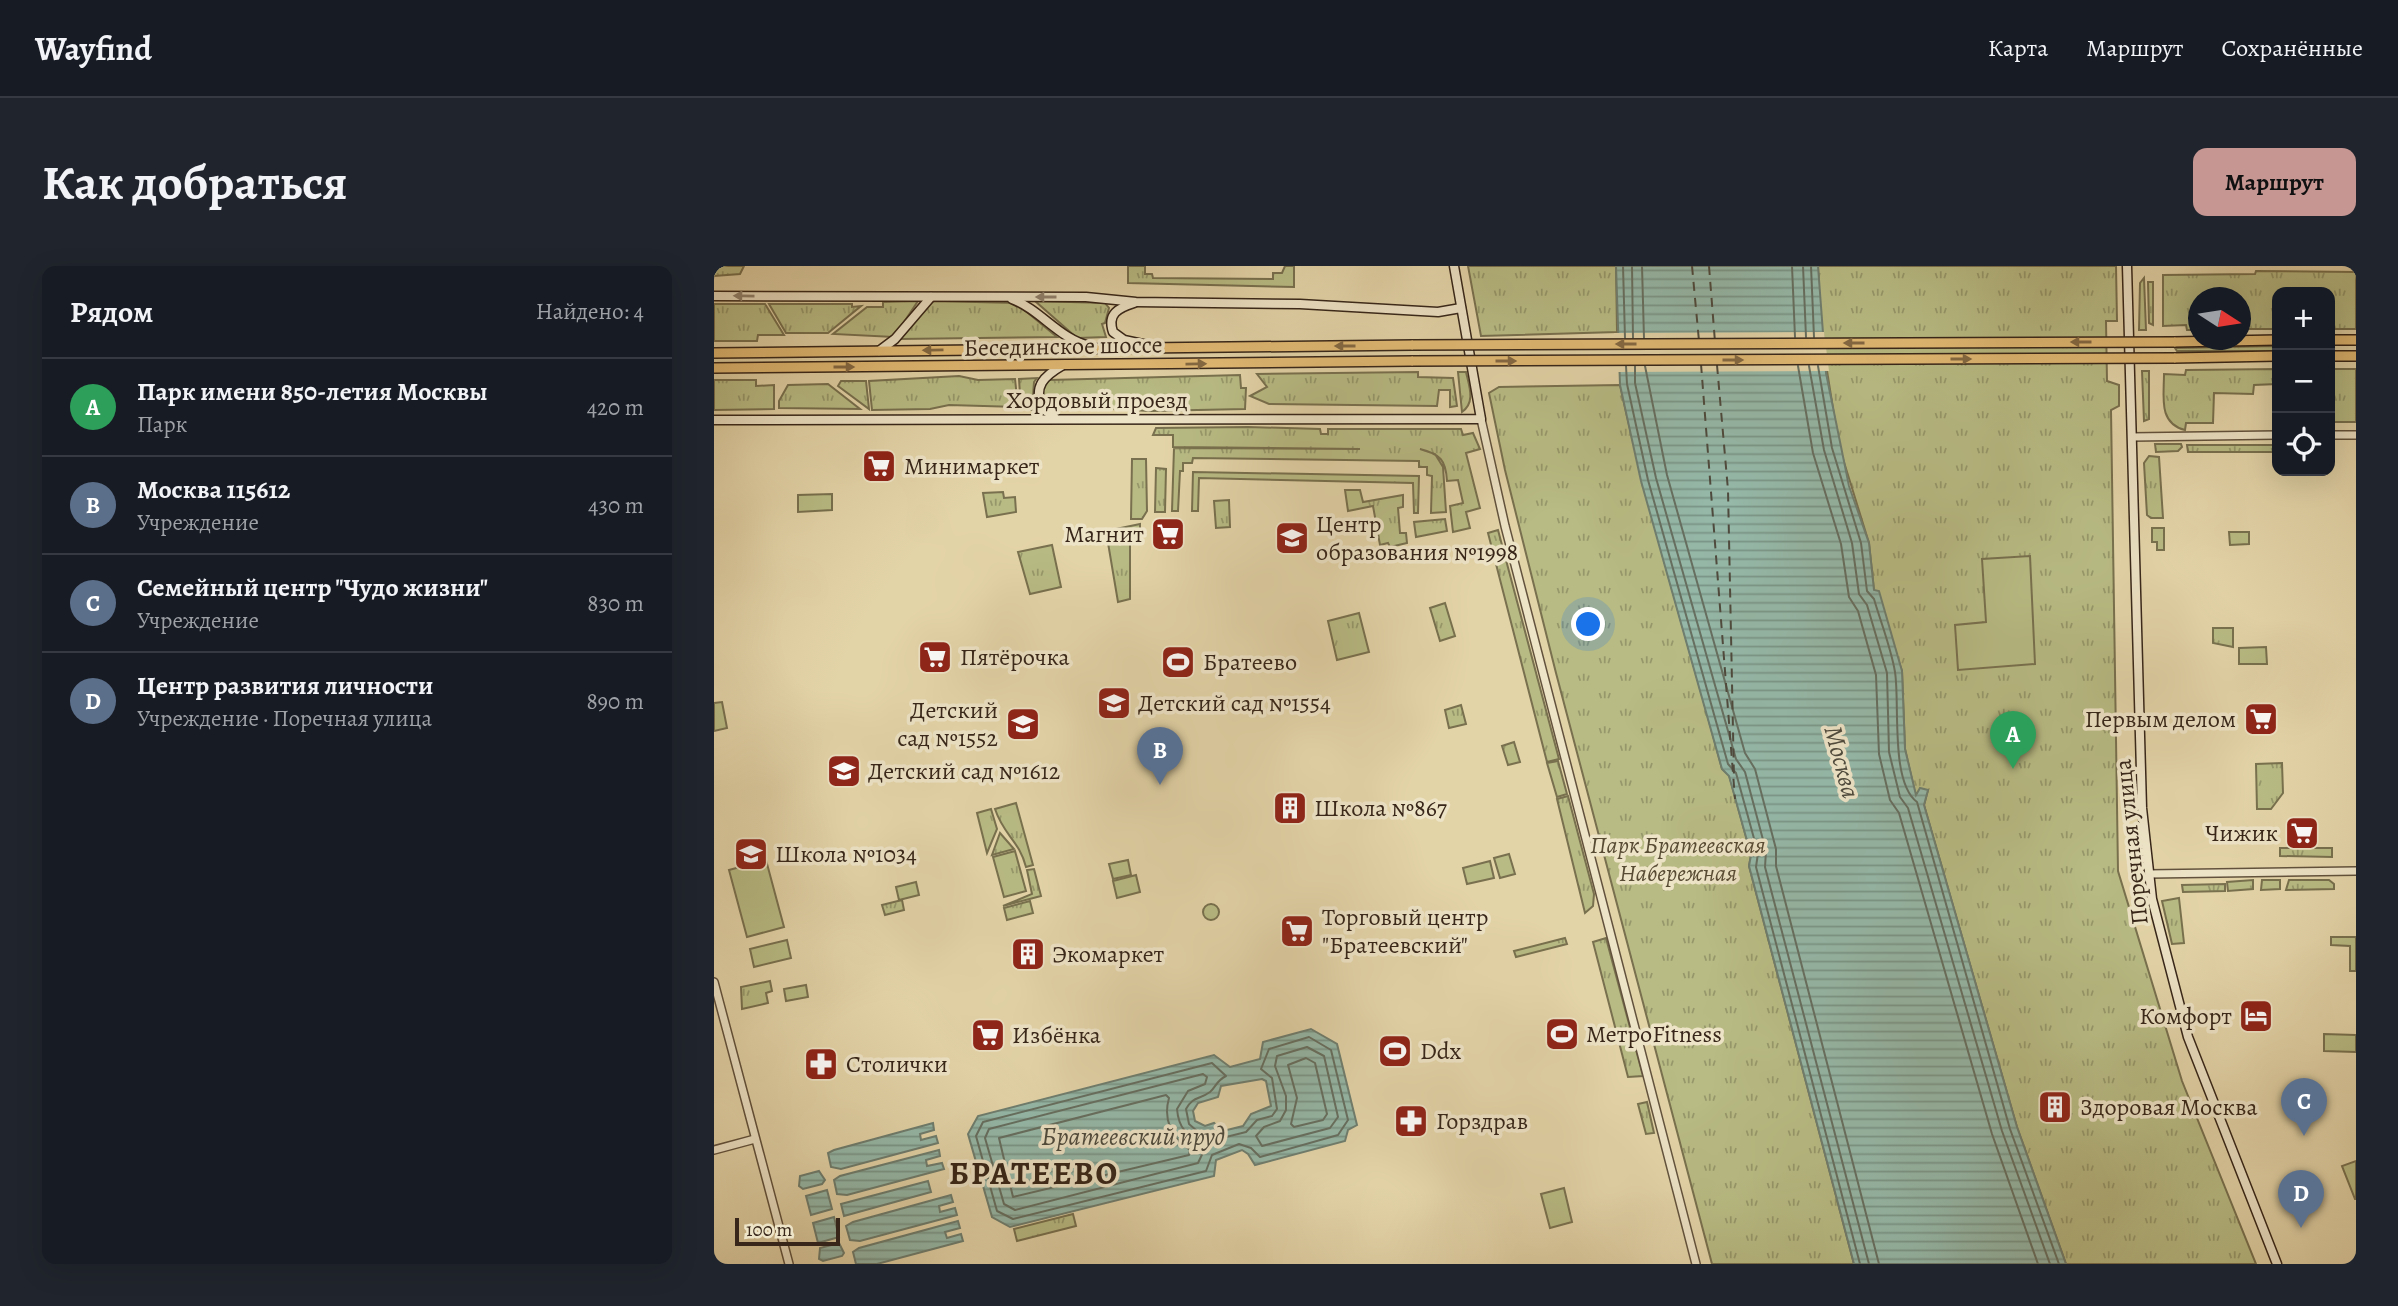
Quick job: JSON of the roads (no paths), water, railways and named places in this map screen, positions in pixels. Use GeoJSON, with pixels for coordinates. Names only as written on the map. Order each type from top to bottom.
{"type":"FeatureCollection","features":[{"type":"Feature","properties":{"kind":"main road"},"geometry":{"type":"LineString","coordinates":[[1454,266],[1481,419]]}},
{"type":"Feature","properties":{"kind":"main road","name":"Поречная улица"},"geometry":{"type":"LineString","coordinates":[[2127,266],[2143,808],[2149,874],[2158,928],[2188,1037],[2277,1264]]}},
{"type":"Feature","properties":{"kind":"main road"},"geometry":{"type":"LineString","coordinates":[[714,296],[1105,298],[1136,302],[1300,304],[1438,312],[1461,308]]}},
{"type":"Feature","properties":{"kind":"main road"},"geometry":{"type":"LineString","coordinates":[[879,351],[903,331],[931,296]]}},
{"type":"Feature","properties":{"kind":"main road"},"geometry":{"type":"LineString","coordinates":[[1006,297],[1036,313],[1067,338],[1099,348]]}},
{"type":"Feature","properties":{"kind":"main road"},"geometry":{"type":"LineString","coordinates":[[1136,302],[1115,312],[1111,318],[1113,332],[1124,340],[1154,347]]}},
{"type":"Feature","properties":{"kind":"main road","name":"Бесединское шоссе"},"geometry":{"type":"LineString","coordinates":[[714,353],[1154,347],[2272,340]]}},
{"type":"Feature","properties":{"kind":"main road"},"geometry":{"type":"LineString","coordinates":[[2335,340],[2356,340]]}},
{"type":"Feature","properties":{"kind":"main road","name":"Бесединское шоссе"},"geometry":{"type":"LineString","coordinates":[[714,370],[1413,361],[2272,356]]}},
{"type":"Feature","properties":{"kind":"main road"},"geometry":{"type":"LineString","coordinates":[[2335,356],[2356,356]]}},
{"type":"Feature","properties":{"kind":"main road"},"geometry":{"type":"LineString","coordinates":[[1063,365],[1043,379],[1038,393],[1042,408],[1048,414],[1064,419]]}},
{"type":"Feature","properties":{"kind":"main road","name":"Хордовый проезд"},"geometry":{"type":"LineString","coordinates":[[714,420],[1481,419]]}},
{"type":"Feature","properties":{"kind":"street"},"geometry":{"type":"LineString","coordinates":[[1481,419],[1505,526],[1696,1264]]}},
{"type":"Feature","properties":{"kind":"street"},"geometry":{"type":"LineString","coordinates":[[2132,437],[2272,435]]}},
{"type":"Feature","properties":{"kind":"street"},"geometry":{"type":"LineString","coordinates":[[2335,435],[2356,435]]}},
{"type":"Feature","properties":{"kind":"street"},"geometry":{"type":"LineString","coordinates":[[2149,874],[2356,872]]}},
{"type":"Feature","properties":{"kind":"street"},"geometry":{"type":"LineString","coordinates":[[714,982],[789,1264]]}},
{"type":"Feature","properties":{"kind":"street"},"geometry":{"type":"LineString","coordinates":[[714,1150],[755,1139]]}},
{"type":"Feature","properties":{"kind":"water","name":"Москва"},"geometry":{"type":"Polygon","coordinates":[[[1616,266],[1818,266],[1826,373],[1849,486],[1869,543],[1874,590],[1879,591],[1902,671],[1905,749],[1916,795],[1920,788],[1928,790],[1924,805],[2017,1127],[2066,1264],[1854,1264],[1749,866],[1751,855],[1729,776],[1722,769],[1641,481],[1620,385],[1616,266]]]}},
{"type":"Feature","properties":{"kind":"water","name":"Братеевский пруд"},"geometry":{"type":"Polygon","coordinates":[[[1311,1029],[1337,1044],[1357,1125],[1348,1130],[1345,1141],[1255,1165],[1242,1150],[1216,1160],[1214,1176],[1010,1227],[992,1217],[968,1134],[978,1116],[1214,1055],[1230,1067],[1260,1059],[1263,1042],[1311,1029]],[[1262,1079],[1221,1086],[1218,1097],[1198,1103],[1193,1111],[1195,1121],[1205,1126],[1214,1123],[1223,1131],[1243,1126],[1251,1114],[1271,1106],[1266,1081],[1262,1079]]]}},
{"type":"Feature","properties":{"kind":"water"},"geometry":{"type":"Polygon","coordinates":[[[933,1123],[934,1130],[920,1134],[921,1140],[936,1136],[938,1143],[841,1169],[831,1167],[828,1153],[834,1150],[933,1123]]]}},
{"type":"Feature","properties":{"kind":"water"},"geometry":{"type":"Polygon","coordinates":[[[939,1150],[940,1156],[926,1160],[927,1166],[942,1163],[944,1169],[847,1195],[837,1194],[834,1180],[840,1176],[939,1150]]]}},
{"type":"Feature","properties":{"kind":"water"},"geometry":{"type":"Polygon","coordinates":[[[819,1171],[825,1180],[822,1184],[803,1189],[799,1186],[800,1176],[819,1171]]]}},
{"type":"Feature","properties":{"kind":"water"},"geometry":{"type":"Polygon","coordinates":[[[928,1181],[931,1192],[844,1216],[841,1204],[928,1181]]]}},
{"type":"Feature","properties":{"kind":"water"},"geometry":{"type":"Polygon","coordinates":[[[827,1190],[832,1209],[811,1215],[806,1196],[827,1190]]]}},
{"type":"Feature","properties":{"kind":"water"},"geometry":{"type":"Polygon","coordinates":[[[951,1195],[953,1202],[939,1206],[940,1212],[955,1208],[957,1215],[860,1241],[850,1240],[846,1226],[853,1222],[951,1195]]]}},
{"type":"Feature","properties":{"kind":"water"},"geometry":{"type":"Polygon","coordinates":[[[834,1217],[839,1237],[818,1243],[813,1223],[834,1217]]]}},
{"type":"Feature","properties":{"kind":"water"},"geometry":{"type":"Polygon","coordinates":[[[958,1221],[960,1228],[945,1232],[947,1238],[961,1234],[963,1241],[877,1264],[856,1264],[853,1252],[859,1248],[958,1221]]]}},
{"type":"Feature","properties":{"kind":"water"},"geometry":{"type":"Polygon","coordinates":[[[839,1243],[844,1253],[842,1256],[823,1261],[819,1259],[820,1248],[839,1243]]]}},
{"type":"Feature","properties":{"kind":"place","name":"Минимаркет"},"geometry":{"type":"Point","coordinates":[879,466]}},
{"type":"Feature","properties":{"kind":"place","name":"Магнит"},"geometry":{"type":"Point","coordinates":[1168,534]}},
{"type":"Feature","properties":{"kind":"place","name":"Центр образования №1998"},"geometry":{"type":"Point","coordinates":[1292,538]}},
{"type":"Feature","properties":{"kind":"place","name":"Пятёрочка"},"geometry":{"type":"Point","coordinates":[935,657]}},
{"type":"Feature","properties":{"kind":"place","name":"Братеево"},"geometry":{"type":"Point","coordinates":[1178,662]}},
{"type":"Feature","properties":{"kind":"place","name":"Детский сад №1554"},"geometry":{"type":"Point","coordinates":[1114,703]}},
{"type":"Feature","properties":{"kind":"place","name":"Первым делом"},"geometry":{"type":"Point","coordinates":[2261,719]}},
{"type":"Feature","properties":{"kind":"place","name":"Детский сад №1552"},"geometry":{"type":"Point","coordinates":[1023,724]}},
{"type":"Feature","properties":{"kind":"place","name":"Парк имени 850-летия Москвы"},"geometry":{"type":"Point","coordinates":[2013,769]}},
{"type":"Feature","properties":{"kind":"place","name":"Детский сад №1612"},"geometry":{"type":"Point","coordinates":[844,771]}},
{"type":"Feature","properties":{"kind":"place","name":"Москва 115612"},"geometry":{"type":"Point","coordinates":[1160,785]}},
{"type":"Feature","properties":{"kind":"place","name":"Школа №867"},"geometry":{"type":"Point","coordinates":[1290,808]}},
{"type":"Feature","properties":{"kind":"place","name":"Чижик"},"geometry":{"type":"Point","coordinates":[2302,833]}},
{"type":"Feature","properties":{"kind":"place","name":"Школа №1034"},"geometry":{"type":"Point","coordinates":[751,854]}},
{"type":"Feature","properties":{"kind":"place","name":"Торговый центр \"Братеевский\""},"geometry":{"type":"Point","coordinates":[1297,931]}},
{"type":"Feature","properties":{"kind":"place","name":"Экомаркет"},"geometry":{"type":"Point","coordinates":[1028,954]}},
{"type":"Feature","properties":{"kind":"place","name":"Комфорт"},"geometry":{"type":"Point","coordinates":[2256,1016]}},
{"type":"Feature","properties":{"kind":"place","name":"МетроFitness"},"geometry":{"type":"Point","coordinates":[1562,1034]}},
{"type":"Feature","properties":{"kind":"place","name":"Избёнка"},"geometry":{"type":"Point","coordinates":[988,1035]}},
{"type":"Feature","properties":{"kind":"place","name":"Ddx"},"geometry":{"type":"Point","coordinates":[1395,1051]}},
{"type":"Feature","properties":{"kind":"place","name":"Столички"},"geometry":{"type":"Point","coordinates":[821,1064]}},
{"type":"Feature","properties":{"kind":"place","name":"Здоровая Москва"},"geometry":{"type":"Point","coordinates":[2055,1107]}},
{"type":"Feature","properties":{"kind":"place","name":"Горздрав"},"geometry":{"type":"Point","coordinates":[1411,1121]}},
{"type":"Feature","properties":{"kind":"place","name":"Семейный центр \"Чудо жизни\""},"geometry":{"type":"Point","coordinates":[2304,1136]}},
{"type":"Feature","properties":{"kind":"place","name":"Центр развития личности"},"geometry":{"type":"Point","coordinates":[2301,1228]}},
{"type":"Feature","properties":{"kind":"district","name":"БРАТЕЕВО"},"geometry":{"type":"Point","coordinates":[1034,1173]}},
{"type":"Feature","properties":{"kind":"park label","name":"Парк Братеевская Набережная"},"geometry":{"type":"Point","coordinates":[1678,859]}}]}
